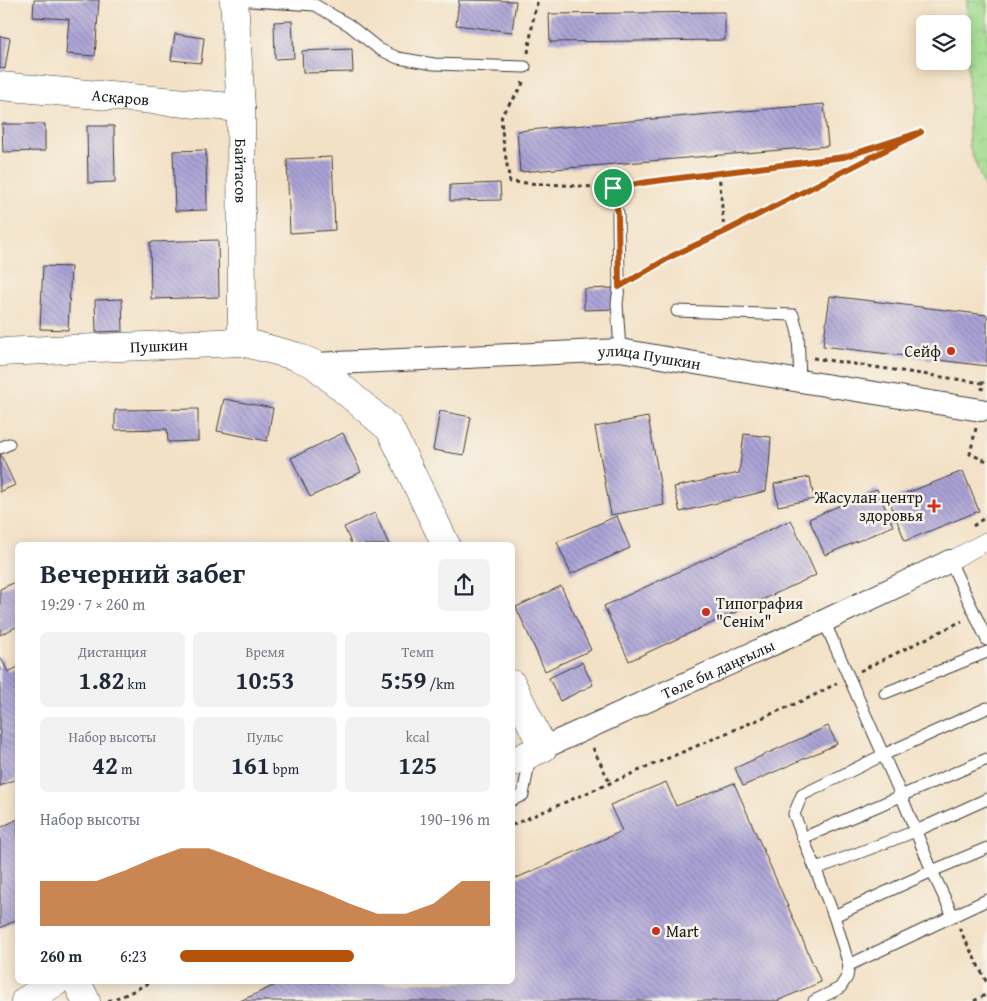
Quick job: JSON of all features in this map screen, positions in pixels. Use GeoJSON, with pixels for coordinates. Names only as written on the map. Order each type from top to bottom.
{"type":"FeatureCollection","features":[{"type":"Feature","properties":{"kind":"street","name":"Байтасов"},"geometry":{"type":"LineString","coordinates":[[234,0],[241,108],[242,342]]}},
{"type":"Feature","properties":{"kind":"street","name":"Асқаров"},"geometry":{"type":"LineString","coordinates":[[0,86],[241,108]]}},
{"type":"Feature","properties":{"kind":"street","name":"Пушкин"},"geometry":{"type":"LineString","coordinates":[[0,352],[242,342],[295,356],[314,364],[390,429],[445,542]]}},
{"type":"Feature","properties":{"kind":"street","name":"улица Пушкин"},"geometry":{"type":"LineString","coordinates":[[314,364],[620,350],[984,410]]}},
{"type":"Feature","properties":{"kind":"street"},"geometry":{"type":"LineString","coordinates":[[950,561],[987,541]]}},
{"type":"Feature","properties":{"kind":"street","name":"Төле би даңғылы"},"geometry":{"type":"LineString","coordinates":[[529,754],[824,621],[950,561]]}},
{"type":"Feature","properties":{"kind":"street"},"geometry":{"type":"LineString","coordinates":[[515,696],[529,754]]}},
{"type":"Feature","properties":{"kind":"street"},"geometry":{"type":"LineString","coordinates":[[24,1001],[53,984]]}},
{"type":"Feature","properties":{"kind":"street"},"geometry":{"type":"LineString","coordinates":[[79,984],[86,1001]]}},
{"type":"Feature","properties":{"kind":"lane"},"geometry":{"type":"LineString","coordinates":[[234,0],[315,5],[348,25],[379,49],[398,58],[434,64],[525,67]]}},
{"type":"Feature","properties":{"kind":"lane"},"geometry":{"type":"LineString","coordinates":[[618,214],[619,287],[617,304],[620,350]]}},
{"type":"Feature","properties":{"kind":"lane"},"geometry":{"type":"LineString","coordinates":[[676,312],[793,316],[798,333],[800,381]]}},
{"type":"Feature","properties":{"kind":"lane"},"geometry":{"type":"LineString","coordinates":[[950,561],[987,640]]}},
{"type":"Feature","properties":{"kind":"lane"},"geometry":{"type":"LineString","coordinates":[[824,621],[952,916]]}},
{"type":"Feature","properties":{"kind":"lane"},"geometry":{"type":"LineString","coordinates":[[885,692],[987,652]]}},
{"type":"Feature","properties":{"kind":"lane"},"geometry":{"type":"LineString","coordinates":[[814,1001],[840,988],[847,977],[849,964],[834,916],[794,814],[802,795],[883,754],[987,708]]}},
{"type":"Feature","properties":{"kind":"lane"},"geometry":{"type":"LineString","coordinates":[[515,799],[523,795],[529,754]]}},
{"type":"Feature","properties":{"kind":"lane"},"geometry":{"type":"LineString","coordinates":[[803,838],[987,759]]}},
{"type":"Feature","properties":{"kind":"lane"},"geometry":{"type":"LineString","coordinates":[[816,870],[916,831],[987,799]]}},
{"type":"Feature","properties":{"kind":"lane"},"geometry":{"type":"LineString","coordinates":[[834,916],[987,848]]}},
{"type":"Feature","properties":{"kind":"lane"},"geometry":{"type":"LineString","coordinates":[[849,964],[987,900]]}},
{"type":"Feature","properties":{"kind":"path"},"geometry":{"type":"LineString","coordinates":[[538,0],[521,88],[501,117],[510,182],[613,188],[719,172],[844,157],[921,132],[724,232],[672,256],[619,287]]}},
{"type":"Feature","properties":{"kind":"path"},"geometry":{"type":"LineString","coordinates":[[719,172],[724,232]]}},
{"type":"Feature","properties":{"kind":"path"},"geometry":{"type":"LineString","coordinates":[[613,188],[618,214]]}},
{"type":"Feature","properties":{"kind":"path"},"geometry":{"type":"LineString","coordinates":[[515,824],[811,697],[849,676],[976,615]]}},
{"type":"Feature","properties":{"kind":"path"},"geometry":{"type":"LineString","coordinates":[[584,730],[610,783]]}},
{"type":"Feature","properties":{"kind":"path"},"geometry":{"type":"LineString","coordinates":[[952,916],[987,983]]}},
{"type":"Feature","properties":{"kind":"path"},"geometry":{"type":"LineString","coordinates":[[108,1001],[147,984]]}},
{"type":"Feature","properties":{"kind":"path"},"geometry":{"type":"LineString","coordinates":[[974,1001],[987,994]]}},
{"type":"Feature","properties":{"kind":"green space"},"geometry":{"type":"Polygon","coordinates":[[[967,0],[987,0],[987,194],[969,146],[968,70],[971,70],[971,15],[967,15],[967,0]]]}},
{"type":"Feature","properties":{"kind":"building"},"geometry":{"type":"Polygon","coordinates":[[[34,0],[99,0],[95,56],[66,54],[69,19],[33,17],[34,0]]]}},
{"type":"Feature","properties":{"kind":"building"},"geometry":{"type":"Polygon","coordinates":[[[459,0],[516,1],[512,32],[456,25],[459,0]]]}},
{"type":"Feature","properties":{"kind":"building"},"geometry":{"type":"Polygon","coordinates":[[[725,12],[725,40],[550,42],[549,14],[725,12]]]}},
{"type":"Feature","properties":{"kind":"building"},"geometry":{"type":"Polygon","coordinates":[[[292,21],[294,58],[275,59],[274,22],[292,21]]]}},
{"type":"Feature","properties":{"kind":"building"},"geometry":{"type":"Polygon","coordinates":[[[175,34],[204,38],[201,63],[171,60],[175,34]]]}},
{"type":"Feature","properties":{"kind":"building"},"geometry":{"type":"Polygon","coordinates":[[[0,36],[10,38],[5,69],[0,68],[0,36]]]}},
{"type":"Feature","properties":{"kind":"building"},"geometry":{"type":"Polygon","coordinates":[[[352,49],[353,72],[303,73],[302,51],[352,49]]]}},
{"type":"Feature","properties":{"kind":"building"},"geometry":{"type":"Polygon","coordinates":[[[824,104],[828,146],[520,172],[517,131],[824,104]]]}},
{"type":"Feature","properties":{"kind":"building"},"geometry":{"type":"Polygon","coordinates":[[[2,124],[45,124],[45,151],[3,152],[2,124]]]}},
{"type":"Feature","properties":{"kind":"building"},"geometry":{"type":"Polygon","coordinates":[[[87,126],[114,126],[115,182],[88,183],[87,126]]]}},
{"type":"Feature","properties":{"kind":"building"},"geometry":{"type":"Polygon","coordinates":[[[206,150],[207,210],[175,211],[173,151],[206,150]]]}},
{"type":"Feature","properties":{"kind":"building"},"geometry":{"type":"Polygon","coordinates":[[[332,157],[335,230],[290,233],[287,159],[332,157]]]}},
{"type":"Feature","properties":{"kind":"building"},"geometry":{"type":"Polygon","coordinates":[[[500,183],[501,200],[450,201],[450,185],[500,183]]]}},
{"type":"Feature","properties":{"kind":"building"},"geometry":{"type":"Polygon","coordinates":[[[218,240],[219,297],[151,299],[150,242],[218,240]]]}},
{"type":"Feature","properties":{"kind":"building"},"geometry":{"type":"Polygon","coordinates":[[[43,266],[71,267],[68,330],[40,329],[43,266]]]}},
{"type":"Feature","properties":{"kind":"building"},"geometry":{"type":"Polygon","coordinates":[[[615,288],[615,309],[584,310],[584,289],[615,288]]]}},
{"type":"Feature","properties":{"kind":"building"},"geometry":{"type":"Polygon","coordinates":[[[830,296],[987,315],[987,366],[823,346],[830,296]]]}},
{"type":"Feature","properties":{"kind":"building"},"geometry":{"type":"Polygon","coordinates":[[[122,299],[123,331],[96,332],[95,300],[122,299]]]}},
{"type":"Feature","properties":{"kind":"building"},"geometry":{"type":"Polygon","coordinates":[[[224,399],[273,408],[267,441],[217,431],[224,399]]]}},
{"type":"Feature","properties":{"kind":"building"},"geometry":{"type":"Polygon","coordinates":[[[198,409],[198,441],[168,442],[167,429],[115,430],[115,410],[198,409]]]}},
{"type":"Feature","properties":{"kind":"building"},"geometry":{"type":"Polygon","coordinates":[[[440,411],[471,417],[464,455],[433,450],[440,411]]]}},
{"type":"Feature","properties":{"kind":"building"},"geometry":{"type":"Polygon","coordinates":[[[648,417],[664,505],[611,515],[595,427],[648,417]]]}},
{"type":"Feature","properties":{"kind":"building"},"geometry":{"type":"Polygon","coordinates":[[[343,433],[361,472],[310,497],[291,458],[343,433]]]}},
{"type":"Feature","properties":{"kind":"building"},"geometry":{"type":"Polygon","coordinates":[[[744,434],[771,437],[766,491],[680,512],[674,487],[739,473],[744,434]]]}},
{"type":"Feature","properties":{"kind":"building"},"geometry":{"type":"Polygon","coordinates":[[[0,453],[15,485],[0,492],[0,453]]]}},
{"type":"Feature","properties":{"kind":"building","name":"Жасулан центр здоровья"},"geometry":{"type":"Polygon","coordinates":[[[963,471],[979,511],[905,541],[889,500],[963,471]]]}},
{"type":"Feature","properties":{"kind":"building"},"geometry":{"type":"Polygon","coordinates":[[[810,477],[814,499],[778,506],[774,484],[810,477]]]}},
{"type":"Feature","properties":{"kind":"building"},"geometry":{"type":"Polygon","coordinates":[[[877,489],[893,526],[825,555],[809,519],[877,489]]]}},
{"type":"Feature","properties":{"kind":"building"},"geometry":{"type":"Polygon","coordinates":[[[375,513],[388,542],[351,542],[344,527],[375,513]]]}},
{"type":"Feature","properties":{"kind":"building"},"geometry":{"type":"Polygon","coordinates":[[[617,516],[630,548],[571,574],[557,542],[617,516]]]}},
{"type":"Feature","properties":{"kind":"building"},"geometry":{"type":"Polygon","coordinates":[[[791,520],[816,575],[629,661],[604,606],[791,520]]]}},
{"type":"Feature","properties":{"kind":"building"},"geometry":{"type":"Polygon","coordinates":[[[15,582],[15,628],[0,635],[0,589],[15,582]]]}},
{"type":"Feature","properties":{"kind":"building"},"geometry":{"type":"Polygon","coordinates":[[[561,586],[591,650],[545,671],[516,607],[561,586]]]}},
{"type":"Feature","properties":{"kind":"building"},"geometry":{"type":"Polygon","coordinates":[[[0,656],[8,672],[15,668],[15,779],[0,786],[0,656]]]}},
{"type":"Feature","properties":{"kind":"building"},"geometry":{"type":"Polygon","coordinates":[[[582,662],[593,685],[560,701],[549,678],[582,662]]]}},
{"type":"Feature","properties":{"kind":"building"},"geometry":{"type":"Polygon","coordinates":[[[828,726],[837,744],[743,786],[735,768],[828,726]]]}},
{"type":"Feature","properties":{"kind":"building","name":"Mart"},"geometry":{"type":"Polygon","coordinates":[[[666,782],[676,806],[734,783],[821,982],[777,1001],[240,1001],[278,984],[515,984],[515,879],[622,831],[610,805],[666,782]]]}},
{"type":"Feature","properties":{"kind":"building"},"geometry":{"type":"Polygon","coordinates":[[[15,820],[15,920],[0,928],[0,828],[15,820]]]}},
{"type":"Feature","properties":{"kind":"place","name":"Сейф"},"geometry":{"type":"Point","coordinates":[951,351]}},
{"type":"Feature","properties":{"kind":"place","name":"Жасулан центр здоровья"},"geometry":{"type":"Point","coordinates":[934,506]}},
{"type":"Feature","properties":{"kind":"place","name":"Типография \"Сенім\""},"geometry":{"type":"Point","coordinates":[706,612]}},
{"type":"Feature","properties":{"kind":"place","name":"Mart"},"geometry":{"type":"Point","coordinates":[656,931]}},
{"type":"Feature","properties":{"kind":"route"},"geometry":{"type":"LineString","coordinates":[[921,132],[724,232],[672,256],[619,287],[618,214],[613,188],[844,157],[921,132]]}}]}
